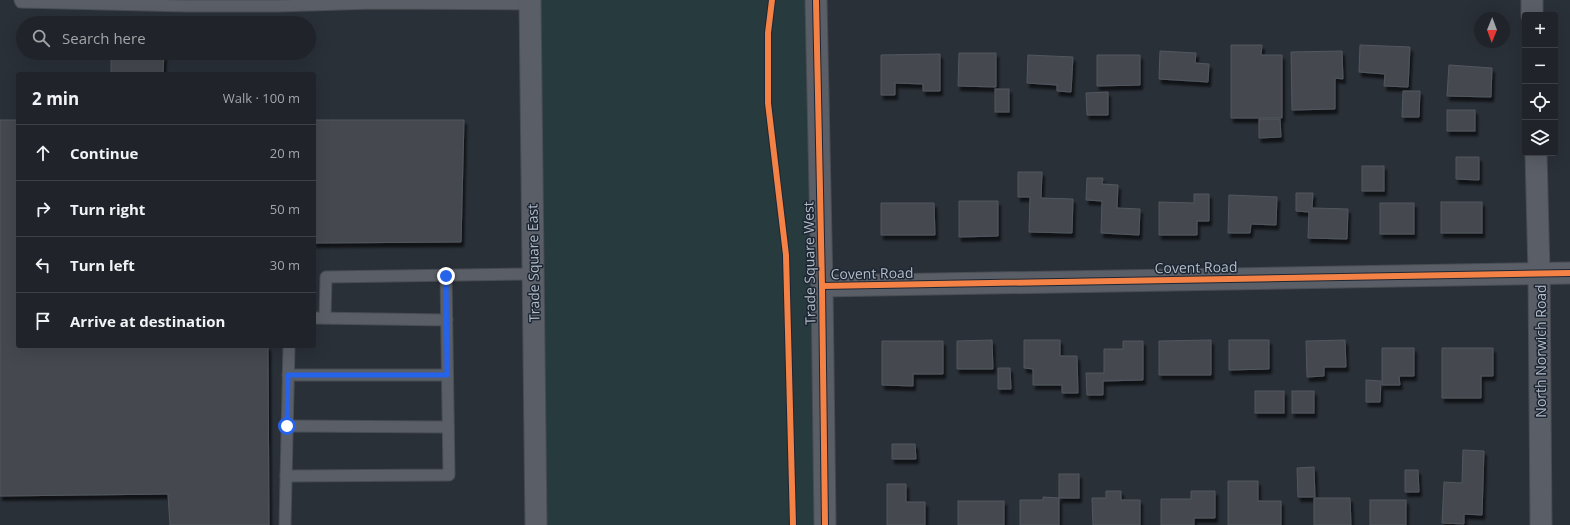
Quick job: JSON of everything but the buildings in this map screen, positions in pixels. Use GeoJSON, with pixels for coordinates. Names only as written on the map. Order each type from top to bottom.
{"type":"FeatureCollection","features":[{"type":"Feature","properties":{"kind":"street","name":"Trade Square West"},"geometry":{"type":"LineString","coordinates":[[816,0],[825,525]]}},
{"type":"Feature","properties":{"kind":"street"},"geometry":{"type":"LineString","coordinates":[[1532,0],[1532,12]]}},
{"type":"Feature","properties":{"kind":"street","name":"Trade Square East"},"geometry":{"type":"LineString","coordinates":[[530,2],[536,525]]}},
{"type":"Feature","properties":{"kind":"street","name":"North Norwich Road"},"geometry":{"type":"LineString","coordinates":[[1536,156],[1540,273],[1541,525]]}},
{"type":"Feature","properties":{"kind":"street","name":"Covent Road"},"geometry":{"type":"LineString","coordinates":[[822,286],[1570,273]]}},
{"type":"Feature","properties":{"kind":"lane"},"geometry":{"type":"LineString","coordinates":[[20,0],[21,2],[187,6],[530,2]]}},
{"type":"Feature","properties":{"kind":"lane"},"geometry":{"type":"LineString","coordinates":[[447,320],[320,318],[326,277],[533,274]]}},
{"type":"Feature","properties":{"kind":"lane"},"geometry":{"type":"LineString","coordinates":[[286,476],[449,475],[446,276]]}},
{"type":"Feature","properties":{"kind":"lane"},"geometry":{"type":"LineString","coordinates":[[285,525],[289,348]]}},
{"type":"Feature","properties":{"kind":"lane"},"geometry":{"type":"LineString","coordinates":[[288,375],[447,375]]}},
{"type":"Feature","properties":{"kind":"lane"},"geometry":{"type":"LineString","coordinates":[[287,426],[448,427]]}},
{"type":"Feature","properties":{"kind":"green space"},"geometry":{"type":"Polygon","coordinates":[[[530,0],[816,0],[825,525],[536,525],[530,0]]]}},
{"type":"Feature","properties":{"kind":"cycle path"},"geometry":{"type":"LineString","coordinates":[[772,0],[768,33],[768,103],[786,255],[793,525]]}},
{"type":"Feature","properties":{"kind":"cycle path"},"geometry":{"type":"LineString","coordinates":[[816,0],[825,525]]}},
{"type":"Feature","properties":{"kind":"cycle path"},"geometry":{"type":"LineString","coordinates":[[822,286],[1570,273]]}},
{"type":"Feature","properties":{"kind":"route"},"geometry":{"type":"LineString","coordinates":[[287,426],[288,375],[447,375],[446,276]]}}]}
